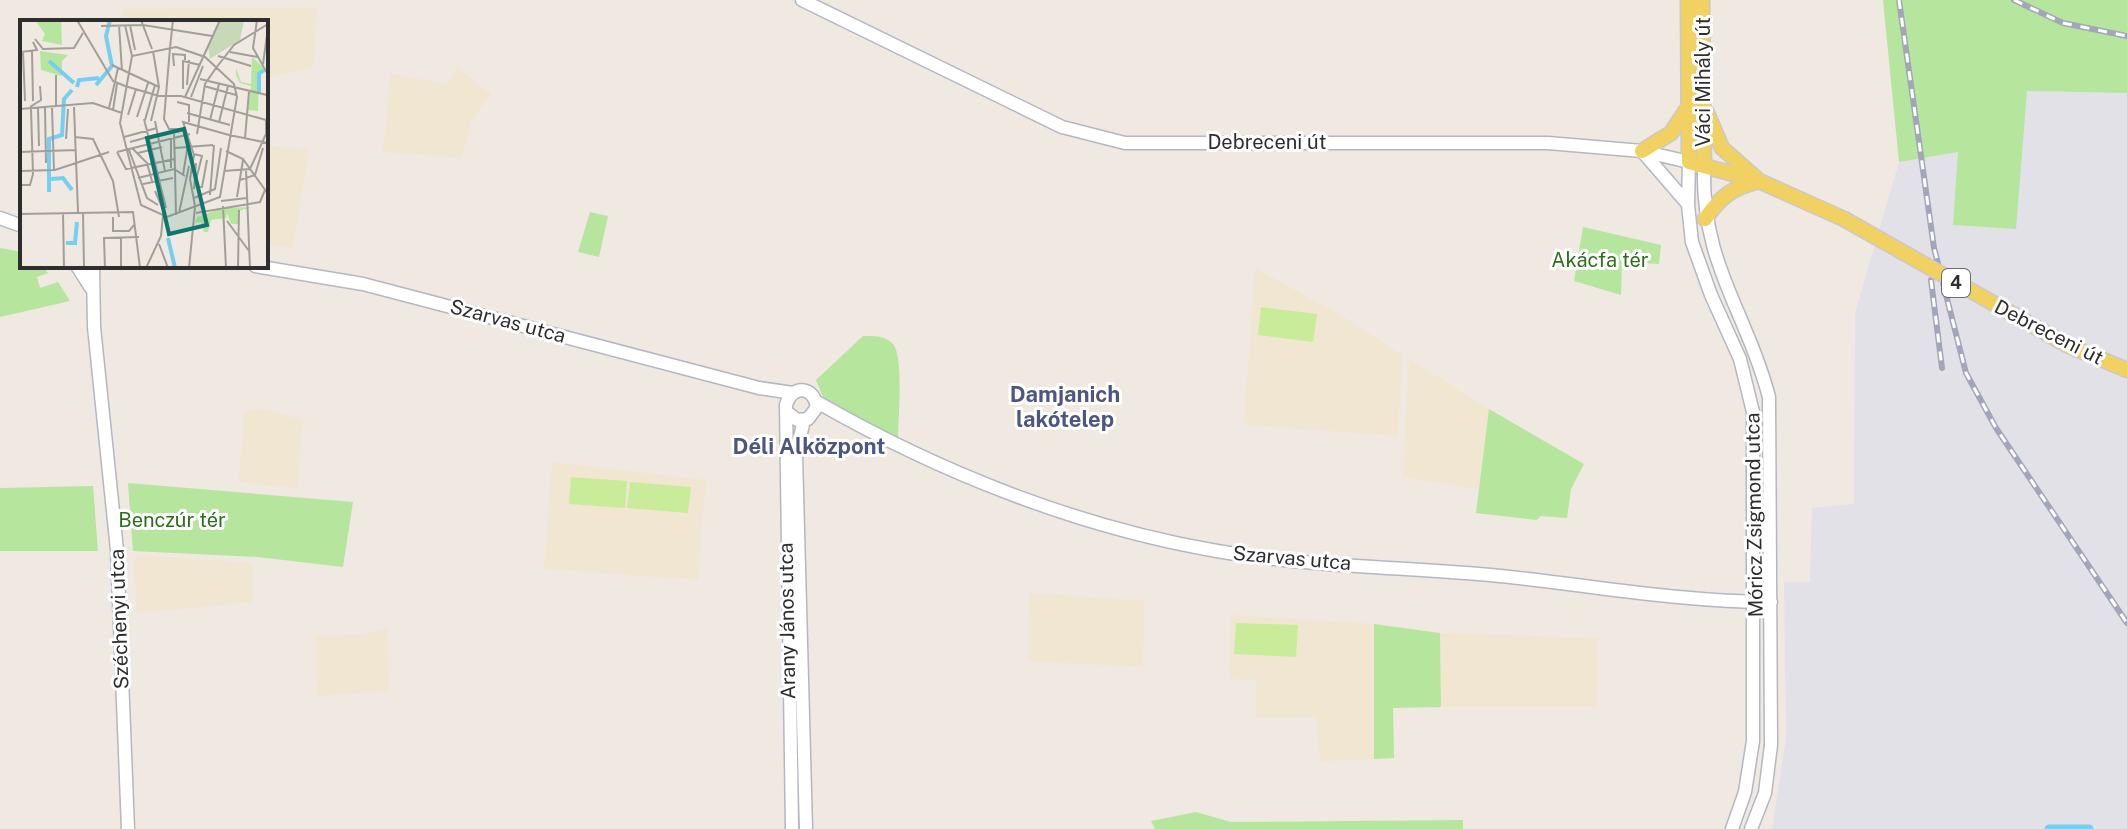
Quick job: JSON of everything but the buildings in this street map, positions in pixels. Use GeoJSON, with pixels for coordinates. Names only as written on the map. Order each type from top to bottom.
{"type":"FeatureCollection","features":[{"type":"Feature","properties":{"kind":"main road","name":"Váci Mihály út"},"geometry":{"type":"LineString","coordinates":[[1688,0],[1697,104]]}},
{"type":"Feature","properties":{"kind":"main road","name":"Váci Mihály út"},"geometry":{"type":"LineString","coordinates":[[1696,163],[1702,0]]}},
{"type":"Feature","properties":{"kind":"main road"},"geometry":{"type":"LineString","coordinates":[[1642,151],[1671,133],[1697,104]]}},
{"type":"Feature","properties":{"kind":"main road","name":"Debreceni út"},"geometry":{"type":"LineString","coordinates":[[1697,104],[1722,148],[1759,181]]}},
{"type":"Feature","properties":{"kind":"main road","name":"Debreceni út"},"geometry":{"type":"LineString","coordinates":[[1696,163],[1759,181],[1844,219],[2069,346],[2127,370]]}},
{"type":"Feature","properties":{"kind":"main road"},"geometry":{"type":"LineString","coordinates":[[1705,219],[1720,198],[1733,187],[1759,181]]}},
{"type":"Feature","properties":{"kind":"street","name":"Debreceni út"},"geometry":{"type":"LineString","coordinates":[[802,0],[1062,127],[1125,143],[1500,142],[1642,151],[1696,163]]}},
{"type":"Feature","properties":{"kind":"street"},"geometry":{"type":"LineString","coordinates":[[1642,151],[1688,205]]}},
{"type":"Feature","properties":{"kind":"street","name":"Móricz Zsigmond utca"},"geometry":{"type":"LineString","coordinates":[[1696,163],[1688,205],[1700,269],[1740,359],[1751,397],[1754,443],[1752,749],[1742,807],[1732,829]]}},
{"type":"Feature","properties":{"kind":"street","name":"Móricz Zsigmond utca"},"geometry":{"type":"LineString","coordinates":[[1696,163],[1705,219],[1721,278],[1755,351],[1769,397],[1769,769],[1765,793],[1751,829]]}},
{"type":"Feature","properties":{"kind":"street"},"geometry":{"type":"LineString","coordinates":[[0,218],[20,225]]}},
{"type":"Feature","properties":{"kind":"street"},"geometry":{"type":"LineString","coordinates":[[78,268],[91,288]]}},
{"type":"Feature","properties":{"kind":"street","name":"Széchenyi utca"},"geometry":{"type":"LineString","coordinates":[[93,268],[91,288],[117,550],[128,829]]}},
{"type":"Feature","properties":{"kind":"street","name":"Szarvas utca"},"geometry":{"type":"LineString","coordinates":[[267,268],[367,285],[759,388],[789,403],[808,418],[852,423]]}},
{"type":"Feature","properties":{"kind":"street","name":"Szarvas utca"},"geometry":{"type":"LineString","coordinates":[[789,403],[808,391],[817,402],[852,423],[1040,505],[1162,541],[1221,552],[1771,602]]}},
{"type":"Feature","properties":{"kind":"street","name":"Arany János utca"},"geometry":{"type":"LineString","coordinates":[[806,829],[796,455],[808,418],[817,402]]}},
{"type":"Feature","properties":{"kind":"street","name":"Arany János utca"},"geometry":{"type":"LineString","coordinates":[[789,403],[785,528],[792,829]]}},
{"type":"Feature","properties":{"kind":"shaded area"},"geometry":{"type":"Polygon","coordinates":[[[317,8],[313,67],[268,78],[268,20],[122,20],[123,9],[317,8]]]}},
{"type":"Feature","properties":{"kind":"shaded area"},"geometry":{"type":"Polygon","coordinates":[[[458,68],[491,94],[472,120],[461,158],[383,152],[390,74],[448,84],[458,68]]]}},
{"type":"Feature","properties":{"kind":"shaded area"},"geometry":{"type":"Polygon","coordinates":[[[1962,89],[2127,93],[2127,829],[1772,829],[1786,738],[1784,582],[1810,582],[1812,508],[1854,504],[1855,313],[1899,162],[1958,151],[1962,89]]]}},
{"type":"Feature","properties":{"kind":"shaded area"},"geometry":{"type":"Polygon","coordinates":[[[268,146],[309,149],[293,248],[268,244],[268,146]]]}},
{"type":"Feature","properties":{"kind":"shaded area"},"geometry":{"type":"Polygon","coordinates":[[[1255,268],[1345,318],[1402,355],[1398,436],[1244,425],[1255,268]]]}},
{"type":"Feature","properties":{"kind":"shaded area"},"geometry":{"type":"Polygon","coordinates":[[[1409,359],[1489,409],[1479,489],[1403,477],[1409,359]]]}},
{"type":"Feature","properties":{"kind":"shaded area"},"geometry":{"type":"Polygon","coordinates":[[[262,409],[303,420],[297,488],[239,482],[244,411],[262,409]]]}},
{"type":"Feature","properties":{"kind":"shaded area"},"geometry":{"type":"Polygon","coordinates":[[[552,462],[706,480],[698,580],[544,569],[552,462]]]}},
{"type":"Feature","properties":{"kind":"shaded area"},"geometry":{"type":"Polygon","coordinates":[[[139,555],[253,563],[253,602],[137,613],[134,560],[139,555]]]}},
{"type":"Feature","properties":{"kind":"shaded area"},"geometry":{"type":"Polygon","coordinates":[[[1029,593],[1144,601],[1143,667],[1028,661],[1029,593]]]}},
{"type":"Feature","properties":{"kind":"shaded area"},"geometry":{"type":"Polygon","coordinates":[[[1231,615],[1374,624],[1374,759],[1320,761],[1317,717],[1256,717],[1256,680],[1230,679],[1231,615]]]}},
{"type":"Feature","properties":{"kind":"shaded area"},"geometry":{"type":"Polygon","coordinates":[[[387,628],[389,691],[317,696],[316,636],[360,635],[387,628]]]}},
{"type":"Feature","properties":{"kind":"shaded area"},"geometry":{"type":"Polygon","coordinates":[[[1440,633],[1598,638],[1598,707],[1441,707],[1440,633]]]}},
{"type":"Feature","properties":{"kind":"green space"},"geometry":{"type":"Polygon","coordinates":[[[1883,0],[2127,0],[2127,93],[2027,91],[2016,229],[1953,225],[1958,152],[1899,162],[1883,0]]]}},
{"type":"Feature","properties":{"kind":"green space"},"geometry":{"type":"Polygon","coordinates":[[[590,212],[608,216],[599,257],[578,252],[590,212]]]}},
{"type":"Feature","properties":{"kind":"green space","name":"Akácfa tér"},"geometry":{"type":"Polygon","coordinates":[[[1583,227],[1661,245],[1659,264],[1622,262],[1621,295],[1574,281],[1583,227]]]}},
{"type":"Feature","properties":{"kind":"green space"},"geometry":{"type":"Polygon","coordinates":[[[0,248],[20,252],[20,268],[44,268],[48,273],[37,277],[40,288],[58,282],[70,301],[0,317],[0,248]]]}},
{"type":"Feature","properties":{"kind":"green space"},"geometry":{"type":"Polygon","coordinates":[[[1261,307],[1317,314],[1313,342],[1258,335],[1261,307]]]}},
{"type":"Feature","properties":{"kind":"green space"},"geometry":{"type":"Polygon","coordinates":[[[863,336],[886,339],[896,351],[899,374],[898,438],[825,402],[816,380],[863,336]]]}},
{"type":"Feature","properties":{"kind":"green space"},"geometry":{"type":"Polygon","coordinates":[[[1489,409],[1584,464],[1571,489],[1567,518],[1541,516],[1536,520],[1476,513],[1489,409]]]}},
{"type":"Feature","properties":{"kind":"green space"},"geometry":{"type":"Polygon","coordinates":[[[571,477],[627,481],[625,508],[569,504],[571,477]]]}},
{"type":"Feature","properties":{"kind":"green space"},"geometry":{"type":"Polygon","coordinates":[[[630,482],[691,487],[688,513],[627,508],[630,482]]]}},
{"type":"Feature","properties":{"kind":"green space","name":"Benczúr tér"},"geometry":{"type":"Polygon","coordinates":[[[128,483],[353,502],[343,567],[258,557],[133,551],[128,483]]]}},
{"type":"Feature","properties":{"kind":"green space"},"geometry":{"type":"Polygon","coordinates":[[[93,486],[98,551],[0,551],[0,488],[93,486]]]}},
{"type":"Feature","properties":{"kind":"green space"},"geometry":{"type":"Polygon","coordinates":[[[1236,623],[1298,625],[1296,657],[1234,654],[1236,623]]]}},
{"type":"Feature","properties":{"kind":"green space"},"geometry":{"type":"Polygon","coordinates":[[[1374,624],[1440,633],[1441,707],[1393,708],[1394,758],[1374,759],[1374,624]]]}},
{"type":"Feature","properties":{"kind":"green space"},"geometry":{"type":"Polygon","coordinates":[[[1196,812],[1231,822],[1463,820],[1463,829],[1155,829],[1151,821],[1196,812]]]}},
{"type":"Feature","properties":{"kind":"waterway"},"geometry":{"type":"LineString","coordinates":[[2049,829],[2089,829]]}},
{"type":"Feature","properties":{"kind":"railway"},"geometry":{"type":"LineString","coordinates":[[1899,0],[1934,248],[1966,373],[1996,428],[2127,623]]}},
{"type":"Feature","properties":{"kind":"railway"},"geometry":{"type":"LineString","coordinates":[[2014,0],[2063,23],[2127,36]]}},
{"type":"Feature","properties":{"kind":"railway"},"geometry":{"type":"LineString","coordinates":[[1931,280],[1942,368]]}},
{"type":"Feature","properties":{"kind":"district","name":"Damjanich lakótelep"},"geometry":{"type":"Point","coordinates":[1065,406]}},
{"type":"Feature","properties":{"kind":"district","name":"Déli Alközpont"},"geometry":{"type":"Point","coordinates":[809,446]}}]}
